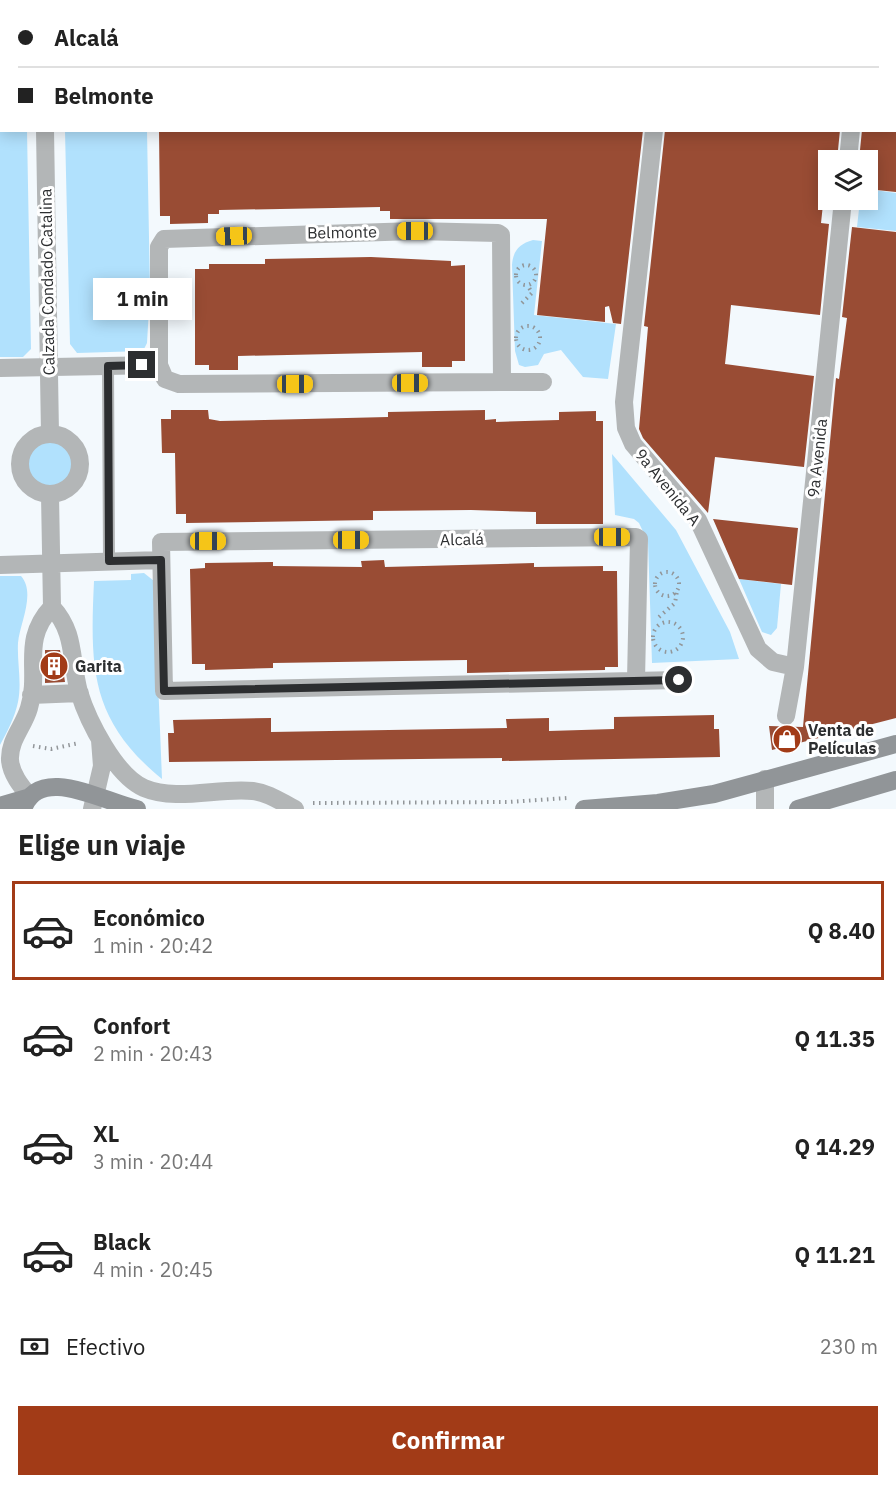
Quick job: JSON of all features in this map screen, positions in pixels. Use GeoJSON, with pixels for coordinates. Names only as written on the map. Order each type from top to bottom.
{"type":"FeatureCollection","features":[{"type":"Feature","properties":{"kind":"main road"},"geometry":{"type":"LineString","coordinates":[[584,809],[658,803],[714,794],[896,744]]}},
{"type":"Feature","properties":{"kind":"main road"},"geometry":{"type":"LineString","coordinates":[[798,809],[896,780]]}},
{"type":"Feature","properties":{"kind":"main road"},"geometry":{"type":"LineString","coordinates":[[0,806],[26,803],[48,786],[70,789],[91,805],[137,809]]}},
{"type":"Feature","properties":{"kind":"street","name":"Calzada Condado Catalina"},"geometry":{"type":"LineString","coordinates":[[45,132],[50,434]]}},
{"type":"Feature","properties":{"kind":"street","name":"9a Avenida A"},"geometry":{"type":"LineString","coordinates":[[654,132],[624,402],[626,428],[639,452],[698,520],[758,649],[773,662],[795,667]]}},
{"type":"Feature","properties":{"kind":"street"},"geometry":{"type":"LineString","coordinates":[[849,150],[851,132]]}},
{"type":"Feature","properties":{"kind":"street","name":"9a Avenida"},"geometry":{"type":"LineString","coordinates":[[786,716],[795,667],[842,210]]}},
{"type":"Feature","properties":{"kind":"street","name":"Belmonte"},"geometry":{"type":"LineString","coordinates":[[159,365],[159,247],[164,239],[327,232],[498,233],[502,240],[502,382]]}},
{"type":"Feature","properties":{"kind":"street"},"geometry":{"type":"LineString","coordinates":[[0,369],[159,365],[165,378],[179,384],[543,382]]}},
{"type":"Feature","properties":{"kind":"street"},"geometry":{"type":"LineString","coordinates":[[50,434],[65,438],[73,444],[81,463],[80,473],[69,488],[50,495],[33,489],[26,483],[20,465],[21,454],[27,445],[34,438],[50,434]]}},
{"type":"Feature","properties":{"kind":"street"},"geometry":{"type":"LineString","coordinates":[[50,495],[52,607],[64,619],[70,632],[75,674],[80,693],[99,738],[134,782],[153,791],[252,791],[271,795],[295,809]]}},
{"type":"Feature","properties":{"kind":"street","name":"Alcalá"},"geometry":{"type":"LineString","coordinates":[[161,560],[161,542],[636,537],[639,539],[636,680]]}},
{"type":"Feature","properties":{"kind":"street"},"geometry":{"type":"LineString","coordinates":[[0,565],[161,560],[164,691],[679,680]]}},
{"type":"Feature","properties":{"kind":"street"},"geometry":{"type":"LineString","coordinates":[[26,803],[14,775],[5,768],[12,745],[29,709],[34,638],[41,618],[52,607]]}},
{"type":"Feature","properties":{"kind":"street"},"geometry":{"type":"LineString","coordinates":[[31,695],[80,693]]}},
{"type":"Feature","properties":{"kind":"street"},"geometry":{"type":"LineString","coordinates":[[91,805],[102,766],[99,738]]}},
{"type":"Feature","properties":{"kind":"street"},"geometry":{"type":"LineString","coordinates":[[765,779],[765,809]]}},
{"type":"Feature","properties":{"kind":"lane"},"geometry":{"type":"LineString","coordinates":[[108,366],[109,561]]}},
{"type":"Feature","properties":{"kind":"path"},"geometry":{"type":"LineString","coordinates":[[526,265],[533,267],[537,276],[531,285],[524,285],[517,279],[516,273],[520,267],[526,265]]}},
{"type":"Feature","properties":{"kind":"path"},"geometry":{"type":"LineString","coordinates":[[528,325],[539,331],[541,339],[537,347],[526,350],[519,346],[515,339],[520,328],[528,325]]}},
{"type":"Feature","properties":{"kind":"path"},"geometry":{"type":"LineString","coordinates":[[659,624],[672,622],[681,627],[682,643],[675,650],[661,651],[654,644],[652,635],[659,624],[659,616],[675,603],[677,578],[671,573],[659,574],[655,581],[656,588],[663,595],[671,595],[676,590]]}},
{"type":"Feature","properties":{"kind":"shaded area"},"geometry":{"type":"Polygon","coordinates":[[[0,132],[27,132],[31,349],[23,357],[0,357],[0,132]]]}},
{"type":"Feature","properties":{"kind":"shaded area"},"geometry":{"type":"Polygon","coordinates":[[[65,132],[147,132],[150,290],[147,343],[143,351],[77,353],[70,344],[65,132]]]}},
{"type":"Feature","properties":{"kind":"shaded area"},"geometry":{"type":"Polygon","coordinates":[[[878,191],[896,193],[896,231],[857,227],[859,210],[878,210],[878,191]]]}},
{"type":"Feature","properties":{"kind":"shaded area"},"geometry":{"type":"Polygon","coordinates":[[[533,240],[542,241],[534,315],[616,324],[608,379],[583,377],[561,350],[544,354],[538,365],[525,367],[519,365],[515,351],[512,265],[518,249],[533,240]]]}},
{"type":"Feature","properties":{"kind":"shaded area"},"geometry":{"type":"Polygon","coordinates":[[[50,441],[66,448],[73,464],[66,480],[50,487],[34,480],[27,464],[34,448],[50,441]]]}},
{"type":"Feature","properties":{"kind":"shaded area"},"geometry":{"type":"Polygon","coordinates":[[[612,454],[676,530],[730,632],[739,659],[652,663],[648,542],[639,523],[634,519],[615,515],[612,454]]]}},
{"type":"Feature","properties":{"kind":"shaded area"},"geometry":{"type":"Polygon","coordinates":[[[144,573],[154,581],[162,779],[138,757],[120,735],[108,713],[95,666],[94,581],[131,580],[131,574],[144,573]]]}},
{"type":"Feature","properties":{"kind":"shaded area"},"geometry":{"type":"Polygon","coordinates":[[[0,576],[21,576],[25,583],[27,599],[18,643],[20,687],[18,702],[13,719],[0,745],[0,576]]]}},
{"type":"Feature","properties":{"kind":"shaded area"},"geometry":{"type":"Polygon","coordinates":[[[739,579],[781,584],[777,628],[771,635],[762,632],[739,579]]]}},
{"type":"Feature","properties":{"kind":"building"},"geometry":{"type":"Polygon","coordinates":[[[159,132],[643,132],[621,324],[613,323],[609,306],[605,307],[605,322],[537,315],[547,219],[390,219],[390,211],[380,211],[380,207],[219,210],[219,214],[208,214],[208,223],[170,224],[170,216],[160,216],[159,132]]]}},
{"type":"Feature","properties":{"kind":"building"},"geometry":{"type":"Polygon","coordinates":[[[665,132],[840,132],[838,150],[818,150],[818,210],[822,210],[821,223],[829,224],[820,315],[731,305],[725,364],[814,376],[804,467],[715,457],[708,513],[643,438],[639,429],[648,327],[644,326],[665,132]]]}},
{"type":"Feature","properties":{"kind":"building"},"geometry":{"type":"Polygon","coordinates":[[[862,132],[896,132],[896,192],[878,190],[878,150],[860,150],[862,132]]]}},
{"type":"Feature","properties":{"kind":"building"},"geometry":{"type":"Polygon","coordinates":[[[852,227],[896,232],[896,718],[772,750],[769,726],[803,727],[836,378],[839,379],[847,318],[842,317],[852,227]]]}},
{"type":"Feature","properties":{"kind":"building"},"geometry":{"type":"Polygon","coordinates":[[[371,257],[451,261],[451,266],[465,265],[465,361],[452,361],[452,367],[422,367],[422,352],[238,356],[238,370],[209,370],[209,365],[195,365],[195,269],[209,269],[209,264],[265,264],[265,259],[371,257]]]}},
{"type":"Feature","properties":{"kind":"building"},"geometry":{"type":"Polygon","coordinates":[[[171,410],[208,410],[209,419],[220,421],[388,417],[388,412],[485,410],[485,420],[496,419],[496,422],[559,420],[559,412],[596,411],[596,421],[603,421],[603,524],[536,524],[536,512],[471,510],[373,511],[373,520],[186,523],[186,514],[176,514],[175,453],[162,453],[161,419],[171,419],[171,410]]]}},
{"type":"Feature","properties":{"kind":"building"},"geometry":{"type":"Polygon","coordinates":[[[713,519],[798,528],[792,585],[739,579],[713,519]]]}},
{"type":"Feature","properties":{"kind":"building"},"geometry":{"type":"Polygon","coordinates":[[[384,560],[385,567],[534,563],[534,567],[603,566],[603,571],[617,571],[618,667],[605,667],[605,670],[467,673],[467,660],[273,663],[273,668],[205,670],[205,664],[192,664],[190,569],[205,568],[205,563],[273,562],[273,566],[362,567],[361,561],[384,560]]]}},
{"type":"Feature","properties":{"kind":"building","name":"Garita"},"geometry":{"type":"Polygon","coordinates":[[[45,650],[60,650],[65,682],[45,683],[45,650]]]}},
{"type":"Feature","properties":{"kind":"building"},"geometry":{"type":"Polygon","coordinates":[[[714,715],[714,729],[719,729],[720,757],[502,761],[502,758],[169,762],[168,733],[174,733],[173,720],[271,718],[271,732],[507,728],[506,719],[549,718],[549,731],[614,729],[614,717],[714,715]]]}},
{"type":"Feature","properties":{"kind":"place","name":"Garita"},"geometry":{"type":"Point","coordinates":[54,666]}},
{"type":"Feature","properties":{"kind":"place","name":"Venta de Películas"},"geometry":{"type":"Point","coordinates":[787,739]}},
{"type":"Feature","properties":{"kind":"route"},"geometry":{"type":"LineString","coordinates":[[142,365],[108,366],[109,561],[161,560],[162,688],[164,691],[679,680]]}}]}
